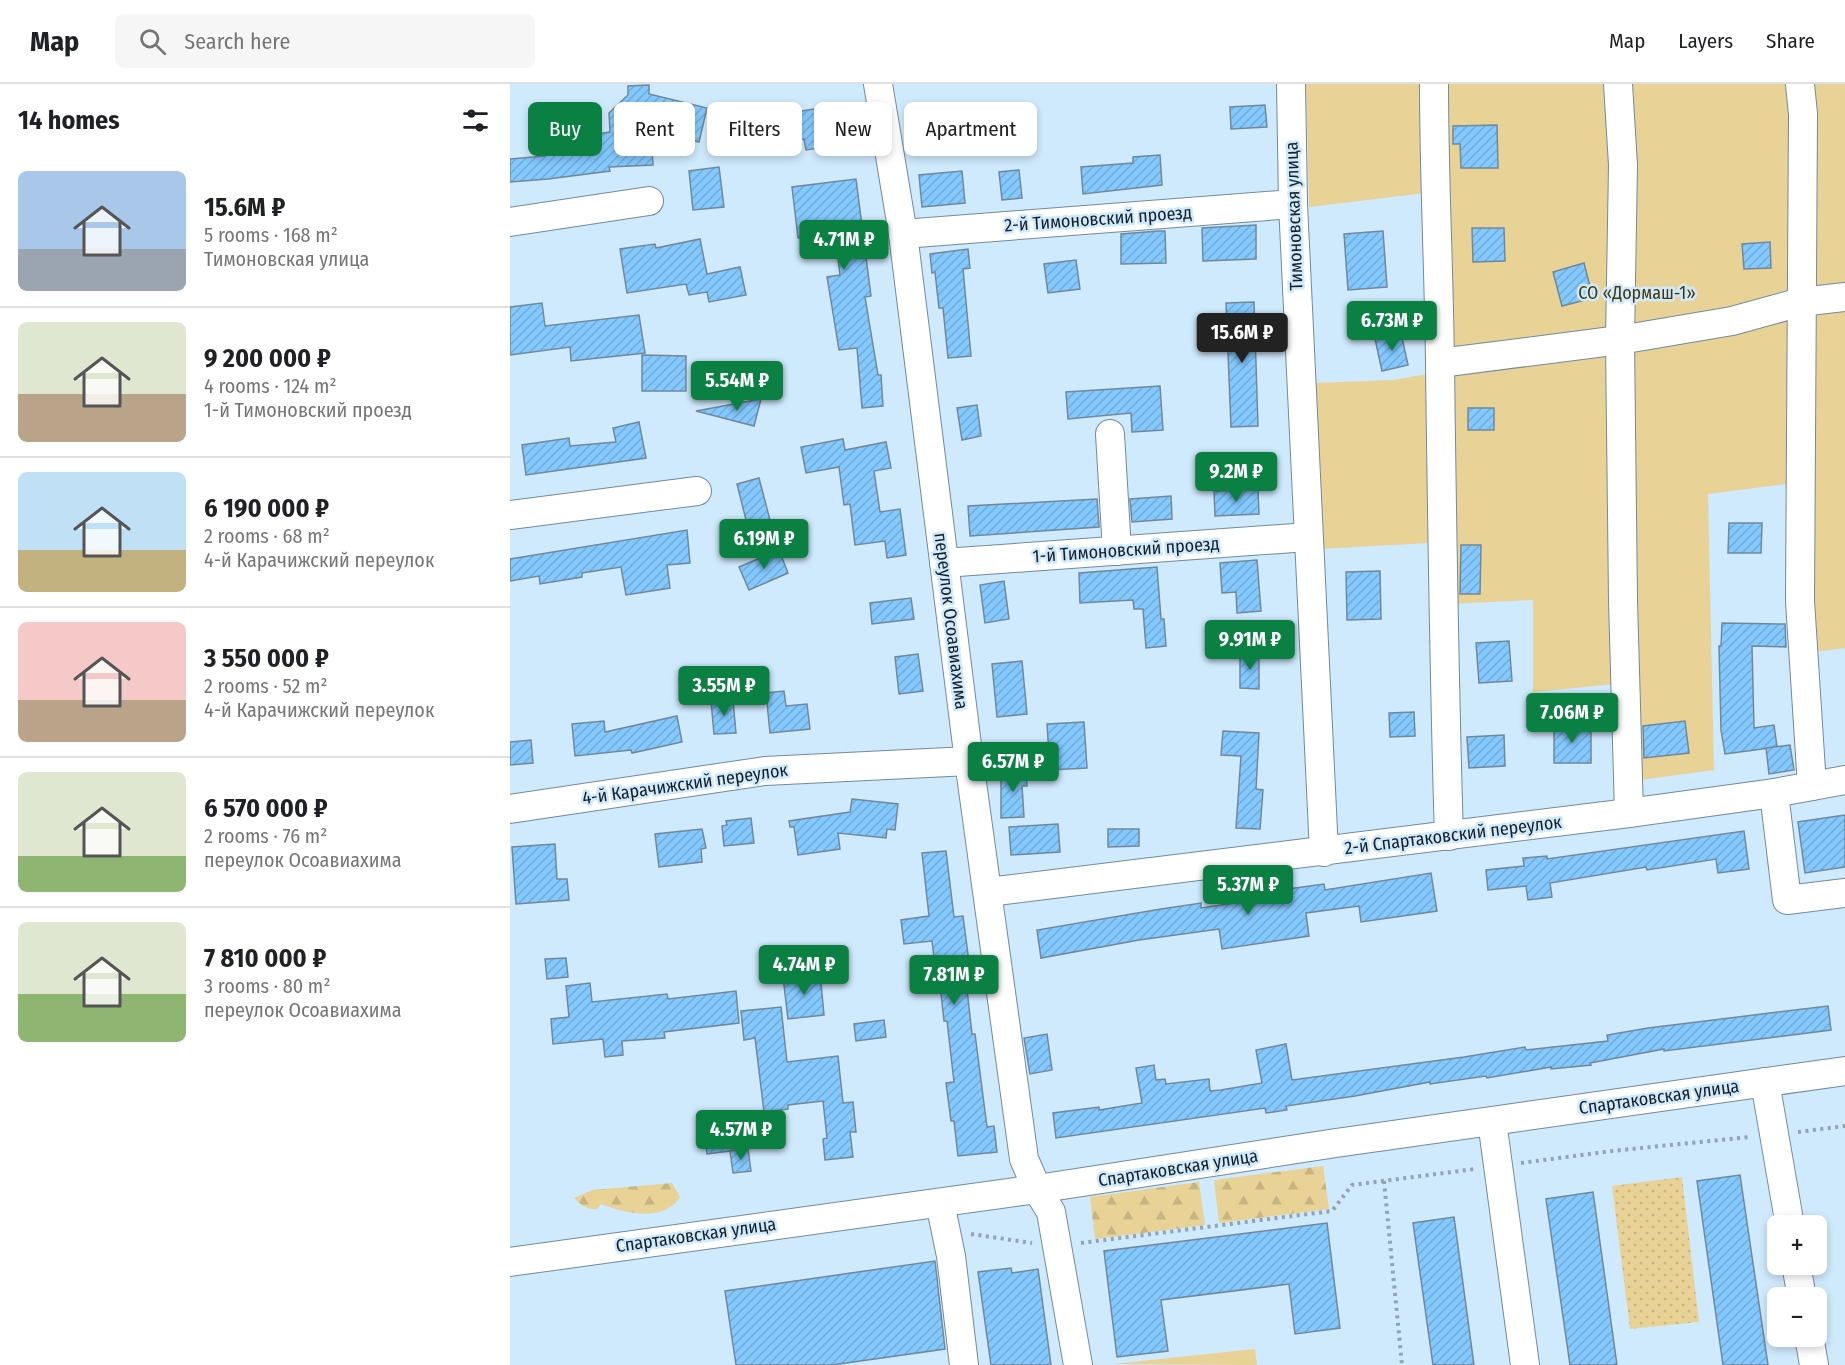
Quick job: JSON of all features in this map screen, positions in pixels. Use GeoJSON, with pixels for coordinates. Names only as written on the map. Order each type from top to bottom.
{"type":"FeatureCollection","features":[{"type":"Feature","properties":{"kind":"street","name":"переулок Осоавиахима"},"geometry":{"type":"LineString","coordinates":[[878,84],[903,234],[969,761],[1024,1159],[1037,1189],[1051,1212],[1078,1365]]}},
{"type":"Feature","properties":{"kind":"street","name":"Тимоновская улица"},"geometry":{"type":"LineString","coordinates":[[1291,84],[1293,204],[1324,852]]}},
{"type":"Feature","properties":{"kind":"street"},"geometry":{"type":"LineString","coordinates":[[1434,84],[1441,549],[1449,836]]}},
{"type":"Feature","properties":{"kind":"street"},"geometry":{"type":"LineString","coordinates":[[1618,84],[1623,165],[1620,340],[1623,600],[1629,813]]}},
{"type":"Feature","properties":{"kind":"street"},"geometry":{"type":"LineString","coordinates":[[1800,84],[1803,114],[1800,601],[1812,786]]}},
{"type":"Feature","properties":{"kind":"street"},"geometry":{"type":"LineString","coordinates":[[510,222],[649,201]]}},
{"type":"Feature","properties":{"kind":"street","name":"2-й Тимоновский проезд"},"geometry":{"type":"LineString","coordinates":[[903,234],[1293,204]]}},
{"type":"Feature","properties":{"kind":"street"},"geometry":{"type":"LineString","coordinates":[[1440,363],[1620,340],[1732,321],[1801,302],[1845,297]]}},
{"type":"Feature","properties":{"kind":"street"},"geometry":{"type":"LineString","coordinates":[[1110,434],[1117,551]]}},
{"type":"Feature","properties":{"kind":"street"},"geometry":{"type":"LineString","coordinates":[[510,515],[697,491]]}},
{"type":"Feature","properties":{"kind":"street","name":"1-й Тимоновский проезд"},"geometry":{"type":"LineString","coordinates":[[944,563],[1308,537]]}},
{"type":"Feature","properties":{"kind":"street","name":"4-й Карачижский переулок"},"geometry":{"type":"LineString","coordinates":[[510,809],[765,771],[969,761]]}},
{"type":"Feature","properties":{"kind":"street","name":"2-й Спартаковский переулок"},"geometry":{"type":"LineString","coordinates":[[988,892],[1629,813],[1774,793],[1845,780]]}},
{"type":"Feature","properties":{"kind":"street"},"geometry":{"type":"LineString","coordinates":[[1774,793],[1787,900],[1845,893]]}},
{"type":"Feature","properties":{"kind":"street","name":"Спартаковская улица"},"geometry":{"type":"LineString","coordinates":[[510,1262],[940,1203],[1845,1071]]}},
{"type":"Feature","properties":{"kind":"street"},"geometry":{"type":"LineString","coordinates":[[1765,1082],[1788,1215]]}},
{"type":"Feature","properties":{"kind":"street"},"geometry":{"type":"LineString","coordinates":[[1492,1121],[1525,1365]]}},
{"type":"Feature","properties":{"kind":"street"},"geometry":{"type":"LineString","coordinates":[[940,1203],[951,1256],[964,1365]]}},
{"type":"Feature","properties":{"kind":"street"},"geometry":{"type":"LineString","coordinates":[[1811,1347],[1814,1365]]}},
{"type":"Feature","properties":{"kind":"path"},"geometry":{"type":"LineString","coordinates":[[1057,1246],[1332,1211],[1353,1185],[1612,1151],[1845,1126]]}},
{"type":"Feature","properties":{"kind":"path"},"geometry":{"type":"LineString","coordinates":[[1384,1181],[1402,1365]]}},
{"type":"Feature","properties":{"kind":"green space","name":"СО «Дормаш-1»"},"geometry":{"type":"Polygon","coordinates":[[[1306,84],[1845,84],[1845,648],[1798,654],[1794,483],[1708,494],[1714,770],[1618,783],[1615,684],[1533,692],[1533,600],[1450,604],[1448,542],[1318,549],[1314,383],[1393,380],[1433,373],[1425,193],[1309,207],[1306,84]]]}},
{"type":"Feature","properties":{"kind":"green space"},"geometry":{"type":"Polygon","coordinates":[[[1323,1166],[1329,1209],[1219,1223],[1214,1180],[1323,1166]]]}},
{"type":"Feature","properties":{"kind":"green space"},"geometry":{"type":"Polygon","coordinates":[[[1682,1177],[1699,1322],[1630,1329],[1612,1186],[1682,1177]]]}},
{"type":"Feature","properties":{"kind":"green space"},"geometry":{"type":"Polygon","coordinates":[[[1199,1182],[1205,1225],[1095,1239],[1090,1197],[1199,1182]]]}},
{"type":"Feature","properties":{"kind":"green space"},"geometry":{"type":"Polygon","coordinates":[[[672,1183],[680,1197],[673,1205],[654,1213],[632,1213],[601,1204],[597,1209],[590,1209],[581,1205],[574,1198],[592,1190],[672,1183]]]}},
{"type":"Feature","properties":{"kind":"green space"},"geometry":{"type":"Polygon","coordinates":[[[1255,1349],[1257,1365],[1113,1364],[1255,1349]]]}},
{"type":"Feature","properties":{"kind":"building"},"geometry":{"type":"Polygon","coordinates":[[[649,85],[649,94],[682,102],[621,102],[628,95],[628,86],[649,85]]]}},
{"type":"Feature","properties":{"kind":"building"},"geometry":{"type":"Polygon","coordinates":[[[695,105],[707,108],[699,142],[695,141],[695,105]]]}},
{"type":"Feature","properties":{"kind":"building"},"geometry":{"type":"Polygon","coordinates":[[[1265,105],[1267,127],[1231,129],[1230,107],[1265,105]]]}},
{"type":"Feature","properties":{"kind":"building"},"geometry":{"type":"Polygon","coordinates":[[[614,108],[614,156],[652,156],[653,165],[609,167],[610,171],[510,182],[510,159],[545,156],[602,156],[602,133],[610,132],[609,113],[614,108]]]}},
{"type":"Feature","properties":{"kind":"building"},"geometry":{"type":"Polygon","coordinates":[[[814,109],[814,149],[806,150],[804,139],[802,139],[802,111],[814,109]]]}},
{"type":"Feature","properties":{"kind":"building"},"geometry":{"type":"Polygon","coordinates":[[[1497,125],[1498,168],[1461,168],[1460,144],[1453,144],[1453,126],[1497,125]]]}},
{"type":"Feature","properties":{"kind":"building"},"geometry":{"type":"Polygon","coordinates":[[[1160,155],[1162,185],[1083,194],[1081,167],[1133,163],[1133,157],[1160,155]]]}},
{"type":"Feature","properties":{"kind":"building"},"geometry":{"type":"Polygon","coordinates":[[[719,167],[724,207],[693,210],[689,171],[719,167]]]}},
{"type":"Feature","properties":{"kind":"building"},"geometry":{"type":"Polygon","coordinates":[[[1019,170],[1022,198],[1002,200],[999,172],[1019,170]]]}},
{"type":"Feature","properties":{"kind":"building"},"geometry":{"type":"Polygon","coordinates":[[[962,171],[965,203],[922,207],[919,175],[962,171]]]}},
{"type":"Feature","properties":{"kind":"building"},"geometry":{"type":"Polygon","coordinates":[[[856,179],[871,296],[865,297],[878,375],[881,375],[883,406],[862,408],[857,348],[839,350],[827,277],[840,275],[835,233],[798,238],[792,187],[856,179]]]}},
{"type":"Feature","properties":{"kind":"building"},"geometry":{"type":"Polygon","coordinates":[[[1256,225],[1256,259],[1203,261],[1202,228],[1256,225]]]}},
{"type":"Feature","properties":{"kind":"building"},"geometry":{"type":"Polygon","coordinates":[[[1472,228],[1504,228],[1505,261],[1473,262],[1472,228]]]}},
{"type":"Feature","properties":{"kind":"building"},"geometry":{"type":"Polygon","coordinates":[[[1165,231],[1166,263],[1121,264],[1121,234],[1165,231]]]}},
{"type":"Feature","properties":{"kind":"building"},"geometry":{"type":"Polygon","coordinates":[[[1383,231],[1387,287],[1348,290],[1344,234],[1383,231]]]}},
{"type":"Feature","properties":{"kind":"building"},"geometry":{"type":"Polygon","coordinates":[[[700,239],[707,274],[740,267],[746,295],[709,302],[707,292],[689,295],[686,284],[627,293],[620,249],[655,244],[656,248],[700,239]]]}},
{"type":"Feature","properties":{"kind":"building"},"geometry":{"type":"Polygon","coordinates":[[[1770,242],[1771,268],[1744,269],[1742,244],[1770,242]]]}},
{"type":"Feature","properties":{"kind":"building"},"geometry":{"type":"Polygon","coordinates":[[[968,249],[970,268],[963,269],[971,356],[948,358],[943,308],[939,308],[935,272],[932,273],[930,254],[968,249]]]}},
{"type":"Feature","properties":{"kind":"building"},"geometry":{"type":"Polygon","coordinates":[[[1076,260],[1080,289],[1048,293],[1044,264],[1076,260]]]}},
{"type":"Feature","properties":{"kind":"building"},"geometry":{"type":"Polygon","coordinates":[[[1584,263],[1593,298],[1562,306],[1553,272],[1584,263]]]}},
{"type":"Feature","properties":{"kind":"building"},"geometry":{"type":"Polygon","coordinates":[[[1254,302],[1258,426],[1231,427],[1226,303],[1254,302]]]}},
{"type":"Feature","properties":{"kind":"building"},"geometry":{"type":"Polygon","coordinates":[[[542,303],[545,326],[639,315],[645,353],[571,361],[570,347],[510,355],[510,307],[542,303]]]}},
{"type":"Feature","properties":{"kind":"building"},"geometry":{"type":"Polygon","coordinates":[[[1401,333],[1408,365],[1382,371],[1375,339],[1401,333]]]}},
{"type":"Feature","properties":{"kind":"building"},"geometry":{"type":"Polygon","coordinates":[[[642,355],[686,356],[686,391],[642,391],[642,355]]]}},
{"type":"Feature","properties":{"kind":"building"},"geometry":{"type":"Polygon","coordinates":[[[1160,386],[1163,430],[1132,432],[1131,413],[1068,419],[1066,392],[1160,386]]]}},
{"type":"Feature","properties":{"kind":"building"},"geometry":{"type":"Polygon","coordinates":[[[761,399],[754,426],[696,411],[761,399]]]}},
{"type":"Feature","properties":{"kind":"building"},"geometry":{"type":"Polygon","coordinates":[[[977,405],[981,436],[962,440],[957,408],[977,405]]]}},
{"type":"Feature","properties":{"kind":"building"},"geometry":{"type":"Polygon","coordinates":[[[1468,408],[1494,408],[1494,430],[1468,430],[1468,408]]]}},
{"type":"Feature","properties":{"kind":"building"},"geometry":{"type":"Polygon","coordinates":[[[639,422],[646,458],[526,475],[522,445],[569,438],[570,446],[616,442],[613,428],[639,422]]]}},
{"type":"Feature","properties":{"kind":"building"},"geometry":{"type":"Polygon","coordinates":[[[843,439],[845,450],[886,442],[891,468],[874,471],[880,512],[900,509],[906,555],[887,558],[885,541],[855,545],[850,504],[844,505],[839,467],[806,473],[801,447],[843,439]]]}},
{"type":"Feature","properties":{"kind":"building"},"geometry":{"type":"Polygon","coordinates":[[[759,478],[771,524],[768,525],[772,534],[750,536],[737,484],[759,478]]]}},
{"type":"Feature","properties":{"kind":"building"},"geometry":{"type":"Polygon","coordinates":[[[1258,490],[1259,514],[1215,516],[1214,491],[1258,490]]]}},
{"type":"Feature","properties":{"kind":"building"},"geometry":{"type":"Polygon","coordinates":[[[1171,496],[1172,519],[1132,522],[1130,499],[1171,496]]]}},
{"type":"Feature","properties":{"kind":"building"},"geometry":{"type":"Polygon","coordinates":[[[1097,499],[1099,527],[970,536],[968,506],[1097,499]]]}},
{"type":"Feature","properties":{"kind":"building"},"geometry":{"type":"Polygon","coordinates":[[[1729,523],[1762,523],[1761,553],[1728,553],[1729,523]]]}},
{"type":"Feature","properties":{"kind":"building"},"geometry":{"type":"Polygon","coordinates":[[[687,530],[690,563],[667,565],[670,588],[626,595],[621,567],[582,573],[582,577],[540,584],[539,576],[510,581],[510,559],[687,530]]]}},
{"type":"Feature","properties":{"kind":"building"},"geometry":{"type":"Polygon","coordinates":[[[1461,545],[1481,545],[1480,594],[1460,594],[1461,545]]]}},
{"type":"Feature","properties":{"kind":"building"},"geometry":{"type":"Polygon","coordinates":[[[779,550],[788,573],[749,590],[739,567],[779,550]]]}},
{"type":"Feature","properties":{"kind":"building"},"geometry":{"type":"Polygon","coordinates":[[[1257,560],[1261,611],[1237,613],[1236,592],[1222,593],[1220,563],[1257,560]]]}},
{"type":"Feature","properties":{"kind":"building"},"geometry":{"type":"Polygon","coordinates":[[[1157,567],[1161,619],[1164,619],[1166,646],[1146,648],[1143,609],[1134,609],[1133,600],[1080,603],[1079,573],[1157,567]]]}},
{"type":"Feature","properties":{"kind":"building"},"geometry":{"type":"Polygon","coordinates":[[[1380,571],[1381,619],[1347,620],[1346,572],[1380,571]]]}},
{"type":"Feature","properties":{"kind":"building"},"geometry":{"type":"Polygon","coordinates":[[[1004,581],[1009,619],[985,623],[980,585],[1004,581]]]}},
{"type":"Feature","properties":{"kind":"building"},"geometry":{"type":"Polygon","coordinates":[[[911,598],[914,619],[872,624],[870,603],[911,598]]]}},
{"type":"Feature","properties":{"kind":"building"},"geometry":{"type":"Polygon","coordinates":[[[1722,623],[1785,624],[1786,647],[1752,646],[1754,728],[1774,725],[1777,747],[1725,754],[1721,730],[1719,646],[1721,646],[1722,623]]]}},
{"type":"Feature","properties":{"kind":"building"},"geometry":{"type":"Polygon","coordinates":[[[1509,641],[1512,681],[1479,683],[1476,643],[1509,641]]]}},
{"type":"Feature","properties":{"kind":"building"},"geometry":{"type":"Polygon","coordinates":[[[1240,653],[1259,653],[1259,689],[1240,688],[1240,653]]]}},
{"type":"Feature","properties":{"kind":"building"},"geometry":{"type":"Polygon","coordinates":[[[918,654],[923,691],[899,694],[895,657],[918,654]]]}},
{"type":"Feature","properties":{"kind":"building"},"geometry":{"type":"Polygon","coordinates":[[[1022,661],[1027,714],[997,717],[992,664],[1022,661]]]}},
{"type":"Feature","properties":{"kind":"building"},"geometry":{"type":"Polygon","coordinates":[[[740,674],[741,691],[681,696],[679,678],[740,674]]]}},
{"type":"Feature","properties":{"kind":"building"},"geometry":{"type":"Polygon","coordinates":[[[784,691],[786,706],[807,704],[810,729],[770,733],[766,693],[784,691]]]}},
{"type":"Feature","properties":{"kind":"building"},"geometry":{"type":"Polygon","coordinates":[[[733,700],[736,733],[714,734],[711,701],[733,700]]]}},
{"type":"Feature","properties":{"kind":"building"},"geometry":{"type":"Polygon","coordinates":[[[1414,712],[1415,736],[1390,737],[1389,713],[1414,712]]]}},
{"type":"Feature","properties":{"kind":"building"},"geometry":{"type":"Polygon","coordinates":[[[677,716],[682,742],[632,753],[631,750],[575,756],[572,724],[604,721],[605,732],[677,716]]]}},
{"type":"Feature","properties":{"kind":"building"},"geometry":{"type":"Polygon","coordinates":[[[1685,721],[1689,753],[1644,758],[1643,726],[1685,721]]]}},
{"type":"Feature","properties":{"kind":"building"},"geometry":{"type":"Polygon","coordinates":[[[1084,722],[1087,768],[1050,770],[1047,724],[1084,722]]]}},
{"type":"Feature","properties":{"kind":"building"},"geometry":{"type":"Polygon","coordinates":[[[1554,725],[1591,725],[1591,763],[1554,763],[1554,725]]]}},
{"type":"Feature","properties":{"kind":"building"},"geometry":{"type":"Polygon","coordinates":[[[1223,731],[1259,733],[1256,789],[1263,790],[1260,829],[1236,828],[1241,756],[1221,755],[1223,731]]]}},
{"type":"Feature","properties":{"kind":"building"},"geometry":{"type":"Polygon","coordinates":[[[1504,735],[1505,766],[1469,768],[1467,737],[1504,735]]]}},
{"type":"Feature","properties":{"kind":"building"},"geometry":{"type":"Polygon","coordinates":[[[531,740],[533,763],[510,765],[510,742],[531,740]]]}},
{"type":"Feature","properties":{"kind":"building"},"geometry":{"type":"Polygon","coordinates":[[[1790,745],[1794,770],[1769,774],[1766,748],[1790,745]]]}},
{"type":"Feature","properties":{"kind":"building"},"geometry":{"type":"Polygon","coordinates":[[[1026,768],[1027,786],[1022,786],[1024,817],[1001,818],[1001,770],[1026,768]]]}},
{"type":"Feature","properties":{"kind":"building"},"geometry":{"type":"Polygon","coordinates":[[[852,799],[898,804],[895,830],[887,829],[886,838],[838,833],[840,849],[798,855],[794,827],[790,827],[789,821],[850,812],[852,799]]]}},
{"type":"Feature","properties":{"kind":"building"},"geometry":{"type":"Polygon","coordinates":[[[1845,815],[1845,867],[1805,873],[1798,822],[1845,815]]]}},
{"type":"Feature","properties":{"kind":"building"},"geometry":{"type":"Polygon","coordinates":[[[751,818],[754,843],[724,846],[722,826],[727,825],[726,821],[751,818]]]}},
{"type":"Feature","properties":{"kind":"building"},"geometry":{"type":"Polygon","coordinates":[[[1058,824],[1060,852],[1011,855],[1009,827],[1058,824]]]}},
{"type":"Feature","properties":{"kind":"building"},"geometry":{"type":"Polygon","coordinates":[[[702,829],[706,848],[701,849],[702,862],[659,867],[655,834],[702,829]]]}},
{"type":"Feature","properties":{"kind":"building"},"geometry":{"type":"Polygon","coordinates":[[[1108,829],[1139,829],[1139,846],[1108,847],[1108,829]]]}},
{"type":"Feature","properties":{"kind":"building"},"geometry":{"type":"Polygon","coordinates":[[[1744,831],[1749,869],[1718,873],[1716,859],[1647,870],[1646,867],[1550,883],[1552,897],[1528,900],[1526,886],[1488,890],[1486,870],[1524,866],[1523,858],[1547,856],[1547,859],[1744,831]]]}},
{"type":"Feature","properties":{"kind":"building"},"geometry":{"type":"Polygon","coordinates":[[[555,844],[557,879],[567,879],[569,900],[516,904],[512,847],[555,844]]]}},
{"type":"Feature","properties":{"kind":"building"},"geometry":{"type":"Polygon","coordinates":[[[946,851],[954,917],[963,916],[969,962],[964,963],[972,1034],[975,1034],[987,1127],[994,1126],[997,1152],[958,1156],[946,1083],[954,1082],[947,1021],[944,1021],[938,966],[935,966],[932,941],[904,944],[901,920],[929,916],[922,853],[946,851]]]}},
{"type":"Feature","properties":{"kind":"building"},"geometry":{"type":"Polygon","coordinates":[[[1431,873],[1437,911],[1361,922],[1359,906],[1306,913],[1309,936],[1222,949],[1219,929],[1139,940],[1041,958],[1037,930],[1201,903],[1201,908],[1282,896],[1281,890],[1324,884],[1325,890],[1431,873]]]}},
{"type":"Feature","properties":{"kind":"building"},"geometry":{"type":"Polygon","coordinates":[[[566,958],[568,977],[547,979],[545,959],[566,958]]]}},
{"type":"Feature","properties":{"kind":"building"},"geometry":{"type":"Polygon","coordinates":[[[820,973],[824,1015],[788,1019],[783,977],[820,973]]]}},
{"type":"Feature","properties":{"kind":"building"},"geometry":{"type":"Polygon","coordinates":[[[590,983],[592,1002],[667,994],[668,999],[736,991],[739,1023],[664,1032],[665,1038],[622,1041],[623,1055],[605,1057],[603,1039],[553,1044],[551,1019],[569,1017],[566,986],[590,983]]]}},
{"type":"Feature","properties":{"kind":"building"},"geometry":{"type":"Polygon","coordinates":[[[1828,1006],[1831,1030],[1664,1051],[1664,1049],[1590,1063],[1591,1065],[1551,1069],[1551,1067],[1487,1078],[1486,1076],[1430,1084],[1430,1082],[1286,1106],[1287,1110],[1266,1113],[1265,1108],[1056,1138],[1053,1113],[1099,1107],[1099,1110],[1142,1103],[1136,1068],[1154,1065],[1156,1080],[1165,1079],[1166,1084],[1209,1079],[1210,1091],[1262,1083],[1256,1050],[1286,1044],[1292,1080],[1525,1047],[1526,1050],[1608,1041],[1607,1035],[1648,1028],[1828,1006]]]}},
{"type":"Feature","properties":{"kind":"building"},"geometry":{"type":"Polygon","coordinates":[[[781,1007],[787,1062],[838,1056],[843,1103],[853,1102],[856,1132],[850,1132],[853,1157],[825,1160],[823,1139],[827,1138],[823,1101],[788,1105],[788,1109],[764,1112],[755,1038],[744,1040],[741,1011],[781,1007]]]}},
{"type":"Feature","properties":{"kind":"building"},"geometry":{"type":"Polygon","coordinates":[[[884,1020],[886,1037],[856,1041],[854,1024],[884,1020]]]}},
{"type":"Feature","properties":{"kind":"building"},"geometry":{"type":"Polygon","coordinates":[[[1047,1034],[1052,1070],[1030,1074],[1024,1038],[1047,1034]]]}},
{"type":"Feature","properties":{"kind":"building"},"geometry":{"type":"Polygon","coordinates":[[[734,1121],[738,1150],[707,1154],[703,1125],[734,1121]]]}},
{"type":"Feature","properties":{"kind":"building"},"geometry":{"type":"Polygon","coordinates":[[[748,1149],[751,1171],[733,1173],[730,1151],[748,1149]]]}},
{"type":"Feature","properties":{"kind":"building"},"geometry":{"type":"Polygon","coordinates":[[[1740,1175],[1768,1365],[1723,1365],[1697,1181],[1740,1175]]]}},
{"type":"Feature","properties":{"kind":"building"},"geometry":{"type":"Polygon","coordinates":[[[1593,1192],[1617,1365],[1570,1365],[1546,1199],[1593,1192]]]}},
{"type":"Feature","properties":{"kind":"building"},"geometry":{"type":"Polygon","coordinates":[[[1454,1217],[1474,1365],[1433,1365],[1413,1223],[1454,1217]]]}},
{"type":"Feature","properties":{"kind":"building"},"geometry":{"type":"Polygon","coordinates":[[[1327,1223],[1340,1328],[1295,1334],[1289,1284],[1161,1300],[1168,1351],[1117,1357],[1104,1251],[1327,1223]]]}},
{"type":"Feature","properties":{"kind":"building"},"geometry":{"type":"Polygon","coordinates":[[[935,1261],[945,1349],[832,1365],[736,1365],[725,1291],[935,1261]]]}},
{"type":"Feature","properties":{"kind":"building"},"geometry":{"type":"Polygon","coordinates":[[[1011,1268],[1012,1273],[1038,1269],[1051,1365],[991,1365],[978,1272],[1011,1268]]]}}]}
